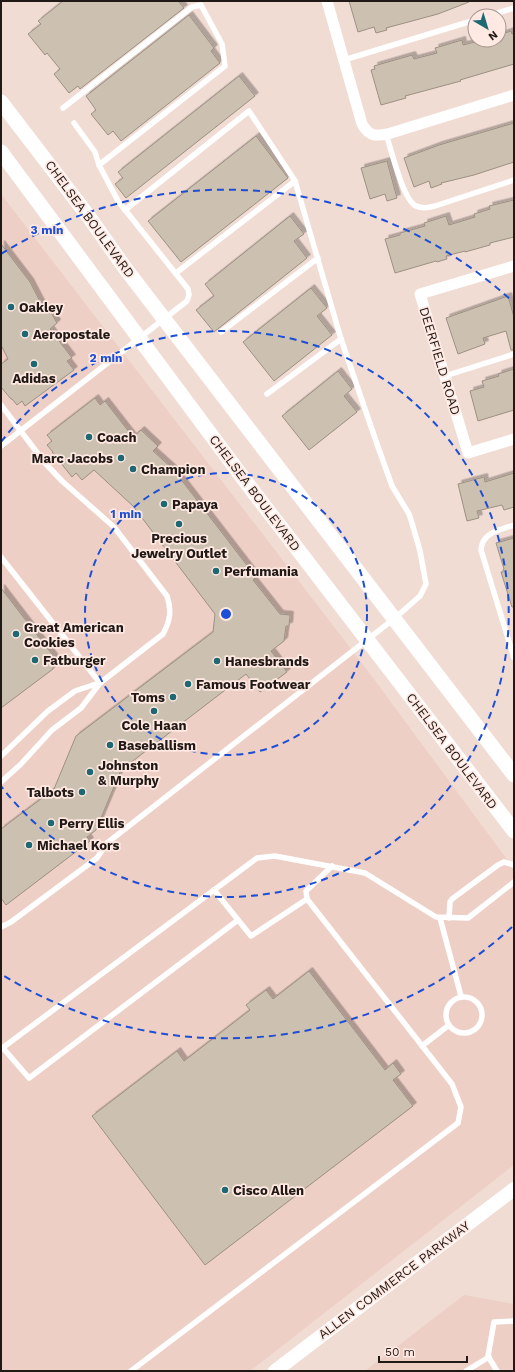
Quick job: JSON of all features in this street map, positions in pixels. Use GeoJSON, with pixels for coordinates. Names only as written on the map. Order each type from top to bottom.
{"type":"FeatureCollection","features":[{"type":"Feature","properties":{"kind":"main road","name":"CHELSEA BOULEVARD"},"geometry":{"type":"LineString","coordinates":[[1,102],[89,217],[125,268],[514,775]]}},
{"type":"Feature","properties":{"kind":"main road","name":"CHELSEA BOULEVARD"},"geometry":{"type":"LineString","coordinates":[[1,152],[248,486],[514,831]]}},
{"type":"Feature","properties":{"kind":"street"},"geometry":{"type":"LineString","coordinates":[[327,1],[362,124],[369,133],[376,136],[386,134],[514,95]]}},
{"type":"Feature","properties":{"kind":"street","name":"DEERFIELD ROAD"},"geometry":{"type":"LineString","coordinates":[[514,266],[420,294],[468,453],[514,439]]}},
{"type":"Feature","properties":{"kind":"street","name":"ALLEN COMMERCE PARKWAY"},"geometry":{"type":"LineString","coordinates":[[275,1371],[514,1189]]}},
{"type":"Feature","properties":{"kind":"lane"},"geometry":{"type":"LineString","coordinates":[[63,108],[192,7],[201,6],[222,44],[225,66],[99,165]]}},
{"type":"Feature","properties":{"kind":"lane"},"geometry":{"type":"LineString","coordinates":[[344,60],[467,22]]}},
{"type":"Feature","properties":{"kind":"lane"},"geometry":{"type":"LineString","coordinates":[[1,927],[11,922],[97,858],[107,843],[395,618],[420,596],[426,584],[420,550],[409,514],[392,486],[386,472],[341,339],[295,181],[249,111],[125,210]]}},
{"type":"Feature","properties":{"kind":"lane"},"geometry":{"type":"LineString","coordinates":[[1,446],[187,301],[189,295],[188,289],[176,273],[118,201],[99,165],[95,152],[74,123]]}},
{"type":"Feature","properties":{"kind":"lane"},"geometry":{"type":"LineString","coordinates":[[386,134],[404,190],[409,201],[415,206],[424,208],[434,206],[514,180]]}},
{"type":"Feature","properties":{"kind":"lane"},"geometry":{"type":"LineString","coordinates":[[176,273],[295,181]]}},
{"type":"Feature","properties":{"kind":"lane"},"geometry":{"type":"LineString","coordinates":[[221,332],[318,258]]}},
{"type":"Feature","properties":{"kind":"lane"},"geometry":{"type":"LineString","coordinates":[[267,394],[341,339]]}},
{"type":"Feature","properties":{"kind":"lane"},"geometry":{"type":"LineString","coordinates":[[445,376],[514,354]]}},
{"type":"Feature","properties":{"kind":"lane"},"geometry":{"type":"LineString","coordinates":[[1,405],[62,481],[114,527],[168,596],[170,605],[168,624],[163,634],[100,683],[81,708],[52,730],[20,765],[1,782]]}},
{"type":"Feature","properties":{"kind":"lane"},"geometry":{"type":"LineString","coordinates":[[514,525],[490,534],[483,542],[481,550],[514,658]]}},
{"type":"Feature","properties":{"kind":"lane"},"geometry":{"type":"LineString","coordinates":[[1,557],[100,683]]}},
{"type":"Feature","properties":{"kind":"lane"},"geometry":{"type":"LineString","coordinates":[[1,756],[48,711],[75,690],[100,683]]}},
{"type":"Feature","properties":{"kind":"lane"},"geometry":{"type":"LineString","coordinates":[[238,920],[29,1078],[2,1049],[256,858],[275,856],[365,873],[433,916],[440,918],[468,918],[514,882]]}},
{"type":"Feature","properties":{"kind":"lane"},"geometry":{"type":"LineString","coordinates":[[449,918],[450,902],[452,899],[498,865],[504,862],[514,865]]}},
{"type":"Feature","properties":{"kind":"lane"},"geometry":{"type":"LineString","coordinates":[[131,1371],[458,1123],[461,1107],[452,1084],[307,899],[306,891],[332,866]]}},
{"type":"Feature","properties":{"kind":"lane"},"geometry":{"type":"LineString","coordinates":[[214,890],[251,936],[307,899]]}},
{"type":"Feature","properties":{"kind":"lane"},"geometry":{"type":"LineString","coordinates":[[440,918],[461,996]]}},
{"type":"Feature","properties":{"kind":"lane"},"geometry":{"type":"LineString","coordinates":[[461,996],[472,998],[481,1006],[483,1012],[480,1024],[471,1032],[458,1032],[449,1025],[446,1013],[447,1007],[455,998],[461,996]]}},
{"type":"Feature","properties":{"kind":"lane"},"geometry":{"type":"LineString","coordinates":[[422,1046],[449,1025]]}},
{"type":"Feature","properties":{"kind":"lane"},"geometry":{"type":"LineString","coordinates":[[497,1371],[488,1356],[494,1322],[514,1321]]}},
{"type":"Feature","properties":{"kind":"lane"},"geometry":{"type":"LineString","coordinates":[[466,1371],[489,1357]]}},
{"type":"Feature","properties":{"kind":"shaded area"},"geometry":{"type":"Polygon","coordinates":[[[1,194],[368,671],[514,869],[514,1165],[250,1371],[1,1371],[1,194]]]}},
{"type":"Feature","properties":{"kind":"shaded area"},"geometry":{"type":"Polygon","coordinates":[[[464,1295],[514,1304],[514,1371],[365,1371],[464,1295]]]}},
{"type":"Feature","properties":{"kind":"building"},"geometry":{"type":"Polygon","coordinates":[[[63,1],[178,1],[184,8],[80,89],[78,86],[69,93],[54,74],[60,69],[47,53],[45,55],[28,34],[41,24],[38,21],[63,1]]]}},
{"type":"Feature","properties":{"kind":"building"},"geometry":{"type":"Polygon","coordinates":[[[349,1],[469,2],[438,14],[386,28],[387,30],[376,33],[374,27],[358,32],[349,1]]]}},
{"type":"Feature","properties":{"kind":"building"},"geometry":{"type":"Polygon","coordinates":[[[189,15],[214,48],[211,51],[220,63],[121,141],[113,131],[108,135],[91,114],[96,110],[86,96],[189,15]]]}},
{"type":"Feature","properties":{"kind":"building"},"geometry":{"type":"Polygon","coordinates":[[[511,31],[512,34],[514,33],[514,64],[460,80],[461,81],[405,96],[406,98],[381,105],[371,70],[375,69],[374,66],[412,55],[414,59],[437,53],[435,48],[462,40],[463,45],[467,44],[467,48],[507,48],[507,32],[511,31]]]}},
{"type":"Feature","properties":{"kind":"building"},"geometry":{"type":"Polygon","coordinates":[[[239,76],[255,96],[126,198],[115,184],[123,178],[118,172],[239,76]]]}},
{"type":"Feature","properties":{"kind":"building"},"geometry":{"type":"Polygon","coordinates":[[[514,123],[514,162],[474,175],[441,183],[442,184],[431,188],[429,181],[414,187],[404,158],[439,145],[514,123]]]}},
{"type":"Feature","properties":{"kind":"building"},"geometry":{"type":"Polygon","coordinates":[[[256,136],[288,178],[181,262],[148,221],[256,136]]]}},
{"type":"Feature","properties":{"kind":"building"},"geometry":{"type":"Polygon","coordinates":[[[387,161],[397,198],[387,201],[385,194],[370,199],[361,168],[387,161]]]}},
{"type":"Feature","properties":{"kind":"building"},"geometry":{"type":"Polygon","coordinates":[[[514,200],[514,237],[490,243],[490,245],[465,252],[446,256],[447,259],[395,273],[385,239],[425,226],[424,223],[446,216],[449,225],[475,217],[474,214],[490,209],[489,206],[514,200]]]}},
{"type":"Feature","properties":{"kind":"building"},"geometry":{"type":"Polygon","coordinates":[[[290,216],[304,234],[294,241],[307,258],[214,332],[196,310],[214,296],[205,284],[290,216]]]}},
{"type":"Feature","properties":{"kind":"building"},"geometry":{"type":"Polygon","coordinates":[[[1,244],[30,282],[45,311],[49,309],[57,323],[50,329],[72,358],[67,361],[74,370],[25,406],[22,401],[17,405],[1,387],[1,364],[8,359],[1,345],[1,244]]]}},
{"type":"Feature","properties":{"kind":"building"},"geometry":{"type":"Polygon","coordinates":[[[311,288],[327,308],[317,316],[332,335],[274,381],[243,342],[311,288]]]}},
{"type":"Feature","properties":{"kind":"building"},"geometry":{"type":"Polygon","coordinates":[[[508,296],[514,317],[514,350],[511,350],[506,331],[483,338],[485,344],[458,354],[446,318],[508,296]]]}},
{"type":"Feature","properties":{"kind":"building"},"geometry":{"type":"Polygon","coordinates":[[[514,369],[514,410],[478,421],[470,391],[484,387],[482,381],[499,376],[498,374],[514,369]]]}},
{"type":"Feature","properties":{"kind":"building"},"geometry":{"type":"Polygon","coordinates":[[[338,371],[352,389],[344,396],[357,412],[309,450],[282,416],[338,371]]]}},
{"type":"Feature","properties":{"kind":"building"},"geometry":{"type":"Polygon","coordinates":[[[95,398],[100,405],[105,401],[133,437],[141,430],[158,446],[153,451],[173,469],[256,577],[253,580],[280,614],[290,615],[289,626],[286,626],[284,641],[271,651],[287,672],[260,692],[246,674],[121,770],[96,830],[87,837],[90,841],[6,905],[1,898],[1,829],[54,789],[76,736],[213,632],[215,614],[133,506],[94,470],[82,480],[76,473],[72,477],[47,445],[52,441],[47,435],[95,398]]]}},
{"type":"Feature","properties":{"kind":"building"},"geometry":{"type":"Polygon","coordinates":[[[514,473],[514,507],[504,510],[502,505],[477,511],[479,518],[467,521],[458,484],[484,477],[485,482],[514,473]]]}},
{"type":"Feature","properties":{"kind":"building"},"geometry":{"type":"Polygon","coordinates":[[[514,538],[514,607],[512,607],[501,572],[503,572],[504,569],[496,543],[514,538]]]}},
{"type":"Feature","properties":{"kind":"building"},"geometry":{"type":"Polygon","coordinates":[[[1,588],[54,657],[53,669],[1,708],[1,588]]]}},
{"type":"Feature","properties":{"kind":"building","name":"Cisco Allen"},"geometry":{"type":"Polygon","coordinates":[[[309,971],[385,1070],[393,1063],[401,1074],[393,1080],[413,1106],[205,1265],[92,1116],[177,1051],[184,1061],[250,1010],[246,1005],[266,990],[273,999],[309,971]]]}},
{"type":"Feature","properties":{"kind":"place","name":"Oakley"},"geometry":{"type":"Point","coordinates":[11,307]}},
{"type":"Feature","properties":{"kind":"place","name":"Aeropostale"},"geometry":{"type":"Point","coordinates":[25,334]}},
{"type":"Feature","properties":{"kind":"place","name":"Adidas"},"geometry":{"type":"Point","coordinates":[34,364]}},
{"type":"Feature","properties":{"kind":"place","name":"Coach"},"geometry":{"type":"Point","coordinates":[89,437]}},
{"type":"Feature","properties":{"kind":"place","name":"Marc Jacobs"},"geometry":{"type":"Point","coordinates":[121,458]}},
{"type":"Feature","properties":{"kind":"place","name":"Champion"},"geometry":{"type":"Point","coordinates":[133,469]}},
{"type":"Feature","properties":{"kind":"place","name":"Papaya"},"geometry":{"type":"Point","coordinates":[164,504]}},
{"type":"Feature","properties":{"kind":"place","name":"Precious Jewelry Outlet"},"geometry":{"type":"Point","coordinates":[179,524]}},
{"type":"Feature","properties":{"kind":"place","name":"Perfumania"},"geometry":{"type":"Point","coordinates":[216,571]}},
{"type":"Feature","properties":{"kind":"place","name":"Great American Cookies"},"geometry":{"type":"Point","coordinates":[16,634]}},
{"type":"Feature","properties":{"kind":"place","name":"Fatburger"},"geometry":{"type":"Point","coordinates":[35,660]}},
{"type":"Feature","properties":{"kind":"place","name":"Hanesbrands"},"geometry":{"type":"Point","coordinates":[217,661]}},
{"type":"Feature","properties":{"kind":"place","name":"Famous Footwear"},"geometry":{"type":"Point","coordinates":[188,684]}},
{"type":"Feature","properties":{"kind":"place","name":"Toms"},"geometry":{"type":"Point","coordinates":[173,697]}},
{"type":"Feature","properties":{"kind":"place","name":"Cole Haan"},"geometry":{"type":"Point","coordinates":[154,711]}},
{"type":"Feature","properties":{"kind":"place","name":"Baseballism"},"geometry":{"type":"Point","coordinates":[110,745]}},
{"type":"Feature","properties":{"kind":"place","name":"Johnston & Murphy"},"geometry":{"type":"Point","coordinates":[90,772]}},
{"type":"Feature","properties":{"kind":"place","name":"Talbots"},"geometry":{"type":"Point","coordinates":[82,792]}},
{"type":"Feature","properties":{"kind":"place","name":"Perry Ellis"},"geometry":{"type":"Point","coordinates":[51,823]}},
{"type":"Feature","properties":{"kind":"place","name":"Michael Kors"},"geometry":{"type":"Point","coordinates":[29,845]}},
{"type":"Feature","properties":{"kind":"place","name":"Cisco Allen"},"geometry":{"type":"Point","coordinates":[225,1190]}}]}
